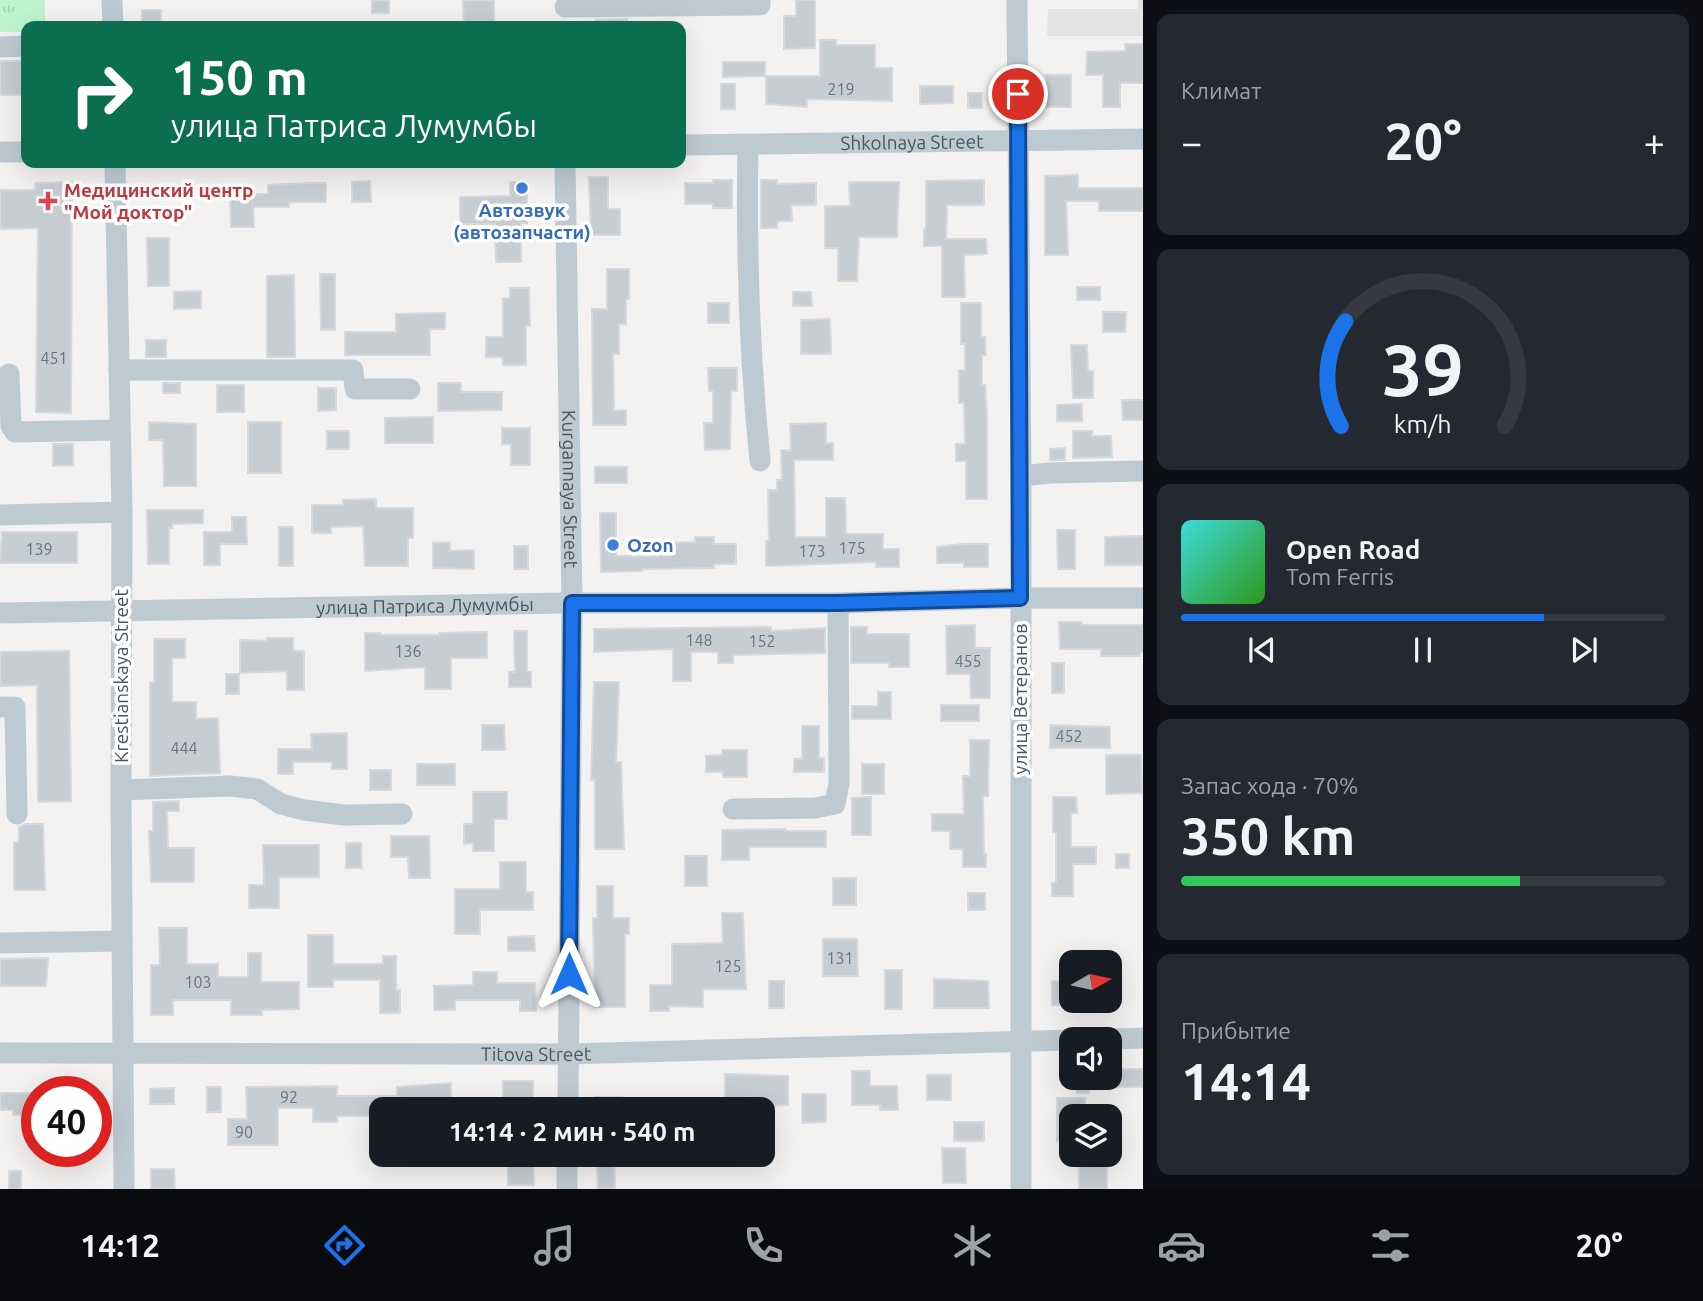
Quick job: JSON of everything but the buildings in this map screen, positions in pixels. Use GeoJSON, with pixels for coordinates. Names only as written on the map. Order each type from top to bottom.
{"type":"FeatureCollection","features":[{"type":"Feature","properties":{"kind":"street"},"geometry":{"type":"LineString","coordinates":[[112,0],[113,21]]}},
{"type":"Feature","properties":{"kind":"street"},"geometry":{"type":"LineString","coordinates":[[565,11],[760,5],[760,0]]}},
{"type":"Feature","properties":{"kind":"street","name":"улица Ветеранов"},"geometry":{"type":"LineString","coordinates":[[1017,0],[1021,476],[1021,1189]]}},
{"type":"Feature","properties":{"kind":"street"},"geometry":{"type":"LineString","coordinates":[[0,47],[21,46]]}},
{"type":"Feature","properties":{"kind":"street","name":"Shkolnaya Street"},"geometry":{"type":"LineString","coordinates":[[686,145],[1143,139]]}},
{"type":"Feature","properties":{"kind":"street"},"geometry":{"type":"LineString","coordinates":[[748,144],[746,262],[751,380],[760,461]]}},
{"type":"Feature","properties":{"kind":"street"},"geometry":{"type":"LineString","coordinates":[[0,152],[21,152]]}},
{"type":"Feature","properties":{"kind":"street","name":"Krestianskaya Street"},"geometry":{"type":"LineString","coordinates":[[115,168],[122,512],[124,1189]]}},
{"type":"Feature","properties":{"kind":"street","name":"Kurgannaya Street"},"geometry":{"type":"LineString","coordinates":[[565,168],[572,603],[568,1097]]}},
{"type":"Feature","properties":{"kind":"street"},"geometry":{"type":"LineString","coordinates":[[119,370],[353,370],[355,389],[410,389]]}},
{"type":"Feature","properties":{"kind":"street"},"geometry":{"type":"LineString","coordinates":[[9,373],[11,426],[15,432],[119,430]]}},
{"type":"Feature","properties":{"kind":"street"},"geometry":{"type":"LineString","coordinates":[[1021,476],[1143,471]]}},
{"type":"Feature","properties":{"kind":"street"},"geometry":{"type":"LineString","coordinates":[[0,514],[122,512]]}},
{"type":"Feature","properties":{"kind":"street","name":"улица Патриса Лумумбы"},"geometry":{"type":"LineString","coordinates":[[0,613],[572,603],[838,603],[1143,598]]}},
{"type":"Feature","properties":{"kind":"street"},"geometry":{"type":"LineString","coordinates":[[733,809],[815,808],[835,803],[839,783],[838,603]]}},
{"type":"Feature","properties":{"kind":"street"},"geometry":{"type":"LineString","coordinates":[[0,707],[15,707],[17,814]]}},
{"type":"Feature","properties":{"kind":"street"},"geometry":{"type":"LineString","coordinates":[[121,790],[230,786],[257,789],[281,804],[304,810],[344,815],[402,814]]}},
{"type":"Feature","properties":{"kind":"street"},"geometry":{"type":"LineString","coordinates":[[0,943],[122,941]]}},
{"type":"Feature","properties":{"kind":"street"},"geometry":{"type":"LineString","coordinates":[[1122,1039],[1143,1038]]}},
{"type":"Feature","properties":{"kind":"street","name":"Titova Street"},"geometry":{"type":"LineString","coordinates":[[0,1053],[569,1054],[1059,1040]]}},
{"type":"Feature","properties":{"kind":"street"},"geometry":{"type":"LineString","coordinates":[[567,1167],[567,1189]]}},
{"type":"Feature","properties":{"kind":"shaded area"},"geometry":{"type":"Polygon","coordinates":[[[1138,0],[1143,0],[1143,36],[1047,36],[1048,9],[1138,9],[1138,0]]]}},
{"type":"Feature","properties":{"kind":"green space"},"geometry":{"type":"Polygon","coordinates":[[[0,0],[45,0],[45,21],[21,21],[21,32],[0,32],[0,0]]]}},
{"type":"Feature","properties":{"kind":"place","name":"Автозвук (автозапчасти)"},"geometry":{"type":"Point","coordinates":[522,188]}},
{"type":"Feature","properties":{"kind":"place","name":"Медицинский центр \"Мой доктор\""},"geometry":{"type":"Point","coordinates":[48,201]}},
{"type":"Feature","properties":{"kind":"place","name":"Ozon"},"geometry":{"type":"Point","coordinates":[613,545]}},
{"type":"Feature","properties":{"kind":"route"},"geometry":{"type":"LineString","coordinates":[[569,974],[572,603],[838,603],[1020,598],[1018,94]]}}]}
